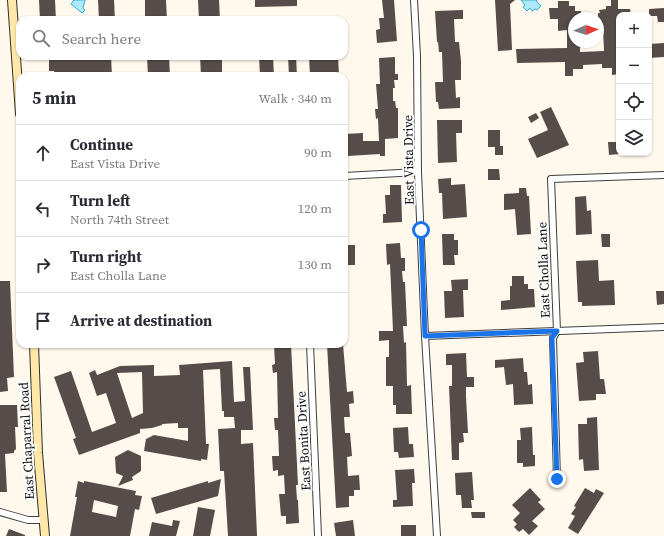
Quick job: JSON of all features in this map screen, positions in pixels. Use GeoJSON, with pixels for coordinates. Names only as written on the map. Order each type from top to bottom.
{"type":"FeatureCollection","features":[{"type":"Feature","properties":{"kind":"main road"},"geometry":{"type":"LineString","coordinates":[[12,0],[16,57]]}},
{"type":"Feature","properties":{"kind":"main road"},"geometry":{"type":"LineString","coordinates":[[16,60],[17,72]]}},
{"type":"Feature","properties":{"kind":"main road","name":"East Chaparral Road"},"geometry":{"type":"LineString","coordinates":[[34,348],[39,460],[45,536]]}},
{"type":"Feature","properties":{"kind":"street","name":"East Vista Drive"},"geometry":{"type":"LineString","coordinates":[[414,0],[417,56],[418,172],[425,336],[437,536]]}},
{"type":"Feature","properties":{"kind":"street"},"geometry":{"type":"LineString","coordinates":[[348,176],[418,172]]}},
{"type":"Feature","properties":{"kind":"street","name":"East Cholla Lane"},"geometry":{"type":"LineString","coordinates":[[557,479],[552,338],[557,331],[551,179],[664,175]]}},
{"type":"Feature","properties":{"kind":"street"},"geometry":{"type":"LineString","coordinates":[[425,336],[664,327]]}},
{"type":"Feature","properties":{"kind":"street","name":"East Bonita Drive"},"geometry":{"type":"LineString","coordinates":[[310,348],[318,536]]}},
{"type":"Feature","properties":{"kind":"street"},"geometry":{"type":"LineString","coordinates":[[0,512],[28,520],[44,520]]}},
{"type":"Feature","properties":{"kind":"water"},"geometry":{"type":"Polygon","coordinates":[[[74,0],[85,0],[83,8],[85,10],[82,13],[71,4],[74,0]]]}},
{"type":"Feature","properties":{"kind":"water"},"geometry":{"type":"Polygon","coordinates":[[[521,0],[537,0],[536,1],[541,6],[537,10],[535,9],[532,11],[530,8],[527,11],[523,7],[525,5],[521,0]]]}},
{"type":"Feature","properties":{"kind":"building"},"geometry":{"type":"Polygon","coordinates":[[[39,0],[55,0],[56,16],[40,16],[39,0]]]}},
{"type":"Feature","properties":{"kind":"building"},"geometry":{"type":"Polygon","coordinates":[[[98,0],[114,0],[115,16],[99,16],[98,0]]]}},
{"type":"Feature","properties":{"kind":"building"},"geometry":{"type":"Polygon","coordinates":[[[145,0],[166,0],[167,16],[145,16],[145,0]]]}},
{"type":"Feature","properties":{"kind":"building"},"geometry":{"type":"Polygon","coordinates":[[[198,0],[219,0],[220,16],[199,16],[198,0]]]}},
{"type":"Feature","properties":{"kind":"building"},"geometry":{"type":"Polygon","coordinates":[[[255,0],[297,0],[297,6],[255,7],[255,0]]]}},
{"type":"Feature","properties":{"kind":"building"},"geometry":{"type":"Polygon","coordinates":[[[382,0],[394,0],[397,41],[377,43],[376,30],[380,29],[379,18],[384,18],[382,0]]]}},
{"type":"Feature","properties":{"kind":"building"},"geometry":{"type":"Polygon","coordinates":[[[495,0],[515,0],[510,4],[512,50],[498,51],[495,0]]]}},
{"type":"Feature","properties":{"kind":"building"},"geometry":{"type":"Polygon","coordinates":[[[611,0],[618,0],[618,9],[630,9],[630,12],[616,12],[616,74],[612,75],[612,68],[602,68],[602,64],[583,65],[583,69],[573,69],[573,76],[565,76],[565,62],[517,63],[516,49],[567,48],[567,30],[558,31],[558,19],[550,19],[549,8],[558,8],[558,1],[569,1],[569,6],[575,6],[575,11],[581,11],[568,12],[568,48],[580,48],[580,52],[604,51],[604,12],[600,12],[599,10],[606,9],[606,6],[611,6],[611,0]]]}},
{"type":"Feature","properties":{"kind":"building"},"geometry":{"type":"Polygon","coordinates":[[[664,8],[664,22],[658,22],[657,16],[652,16],[652,12],[649,12],[649,9],[664,8]]]}},
{"type":"Feature","properties":{"kind":"building"},"geometry":{"type":"Polygon","coordinates":[[[463,10],[463,19],[454,19],[455,42],[459,42],[461,61],[461,80],[455,80],[456,98],[460,97],[460,108],[439,109],[438,102],[436,102],[435,82],[443,82],[442,52],[439,52],[437,42],[435,11],[463,10]]]}},
{"type":"Feature","properties":{"kind":"building"},"geometry":{"type":"Polygon","coordinates":[[[664,43],[664,57],[652,58],[652,44],[664,43]]]}},
{"type":"Feature","properties":{"kind":"building"},"geometry":{"type":"Polygon","coordinates":[[[395,57],[395,74],[398,74],[398,80],[394,80],[395,88],[393,88],[393,101],[395,101],[396,108],[398,108],[398,138],[385,139],[385,156],[380,156],[380,154],[348,156],[348,134],[363,133],[363,141],[379,141],[378,118],[376,119],[375,109],[378,109],[376,84],[380,84],[379,58],[395,57]]]}},
{"type":"Feature","properties":{"kind":"building"},"geometry":{"type":"Polygon","coordinates":[[[49,60],[111,60],[112,72],[49,71],[49,60]]]}},
{"type":"Feature","properties":{"kind":"building"},"geometry":{"type":"Polygon","coordinates":[[[147,60],[169,60],[170,72],[148,72],[147,60]]]}},
{"type":"Feature","properties":{"kind":"building"},"geometry":{"type":"Polygon","coordinates":[[[200,60],[222,60],[222,72],[201,72],[200,60]]]}},
{"type":"Feature","properties":{"kind":"building"},"geometry":{"type":"Polygon","coordinates":[[[259,60],[273,60],[274,72],[260,72],[259,60]]]}},
{"type":"Feature","properties":{"kind":"building"},"geometry":{"type":"Polygon","coordinates":[[[288,60],[296,60],[297,72],[289,72],[288,60]]]}},
{"type":"Feature","properties":{"kind":"building"},"geometry":{"type":"Polygon","coordinates":[[[309,60],[338,60],[339,72],[310,72],[309,60]]]}},
{"type":"Feature","properties":{"kind":"building"},"geometry":{"type":"Polygon","coordinates":[[[551,107],[569,145],[537,158],[528,139],[548,130],[540,112],[551,107]]]}},
{"type":"Feature","properties":{"kind":"building"},"geometry":{"type":"Polygon","coordinates":[[[536,113],[539,118],[531,123],[528,117],[536,113]]]}},
{"type":"Feature","properties":{"kind":"building"},"geometry":{"type":"Polygon","coordinates":[[[437,120],[462,120],[462,133],[456,133],[457,162],[438,163],[437,120]]]}},
{"type":"Feature","properties":{"kind":"building"},"geometry":{"type":"Polygon","coordinates":[[[488,130],[500,130],[500,146],[503,146],[503,155],[495,155],[495,147],[488,147],[488,130]]]}},
{"type":"Feature","properties":{"kind":"building"},"geometry":{"type":"Polygon","coordinates":[[[608,142],[616,142],[616,154],[609,155],[608,142]]]}},
{"type":"Feature","properties":{"kind":"building"},"geometry":{"type":"Polygon","coordinates":[[[488,169],[499,169],[500,180],[488,180],[488,169]]]}},
{"type":"Feature","properties":{"kind":"building"},"geometry":{"type":"Polygon","coordinates":[[[451,178],[451,185],[465,184],[467,217],[443,219],[442,193],[439,193],[438,179],[451,178]]]}},
{"type":"Feature","properties":{"kind":"building"},"geometry":{"type":"Polygon","coordinates":[[[390,185],[401,185],[402,222],[383,223],[383,214],[386,214],[385,195],[390,195],[390,185]]]}},
{"type":"Feature","properties":{"kind":"building"},"geometry":{"type":"Polygon","coordinates":[[[519,188],[526,188],[527,196],[529,196],[531,234],[517,235],[515,209],[504,210],[504,194],[519,193],[519,188]]]}},
{"type":"Feature","properties":{"kind":"building"},"geometry":{"type":"Polygon","coordinates":[[[586,196],[587,211],[591,210],[592,234],[576,235],[575,197],[586,196]]]}},
{"type":"Feature","properties":{"kind":"building"},"geometry":{"type":"Polygon","coordinates":[[[442,234],[454,234],[454,240],[458,240],[458,255],[454,255],[455,265],[443,265],[442,234]]]}},
{"type":"Feature","properties":{"kind":"building"},"geometry":{"type":"Polygon","coordinates":[[[601,234],[610,234],[610,247],[602,247],[601,234]]]}},
{"type":"Feature","properties":{"kind":"building"},"geometry":{"type":"Polygon","coordinates":[[[400,243],[401,258],[405,258],[405,271],[402,271],[403,282],[405,282],[407,326],[403,326],[404,343],[406,342],[407,386],[411,385],[412,414],[396,414],[396,405],[393,405],[393,386],[386,386],[386,357],[389,357],[389,340],[379,341],[379,331],[393,331],[390,264],[387,265],[386,244],[400,243]]]}},
{"type":"Feature","properties":{"kind":"building"},"geometry":{"type":"Polygon","coordinates":[[[348,245],[355,245],[355,265],[348,265],[348,245]]]}},
{"type":"Feature","properties":{"kind":"building"},"geometry":{"type":"Polygon","coordinates":[[[598,260],[599,281],[614,280],[615,305],[582,306],[582,302],[578,302],[576,261],[598,260]]]}},
{"type":"Feature","properties":{"kind":"building"},"geometry":{"type":"Polygon","coordinates":[[[512,276],[524,276],[524,284],[528,284],[528,289],[534,289],[535,307],[501,310],[501,301],[510,300],[512,276]]]}},
{"type":"Feature","properties":{"kind":"building"},"geometry":{"type":"Polygon","coordinates":[[[468,279],[468,290],[463,290],[464,317],[445,318],[444,291],[452,291],[451,280],[468,279]]]}},
{"type":"Feature","properties":{"kind":"building"},"geometry":{"type":"Polygon","coordinates":[[[0,281],[10,281],[14,377],[7,378],[8,391],[0,392],[0,281]]]}},
{"type":"Feature","properties":{"kind":"building"},"geometry":{"type":"Polygon","coordinates":[[[656,291],[664,291],[664,304],[657,305],[656,291]]]}},
{"type":"Feature","properties":{"kind":"building"},"geometry":{"type":"Polygon","coordinates":[[[274,348],[291,348],[298,485],[296,485],[299,523],[286,524],[286,516],[281,516],[279,494],[285,494],[284,475],[278,476],[278,470],[273,471],[272,456],[279,456],[278,430],[275,430],[274,418],[278,418],[277,372],[273,373],[272,365],[275,364],[274,348]]]}},
{"type":"Feature","properties":{"kind":"building"},"geometry":{"type":"Polygon","coordinates":[[[327,348],[343,348],[347,392],[353,391],[354,403],[349,404],[350,417],[344,417],[345,433],[350,433],[352,456],[347,457],[348,476],[359,475],[360,490],[354,490],[354,496],[349,496],[349,507],[336,508],[327,348]]]}},
{"type":"Feature","properties":{"kind":"building"},"geometry":{"type":"Polygon","coordinates":[[[598,351],[600,379],[604,379],[606,394],[596,394],[596,400],[579,401],[576,363],[584,362],[583,352],[598,351]]]}},
{"type":"Feature","properties":{"kind":"building"},"geometry":{"type":"Polygon","coordinates":[[[466,353],[467,377],[474,377],[474,387],[466,387],[468,433],[463,433],[464,442],[459,443],[459,460],[452,460],[449,386],[452,386],[452,365],[446,365],[446,354],[466,353]]]}},
{"type":"Feature","properties":{"kind":"building"},"geometry":{"type":"Polygon","coordinates":[[[523,358],[524,372],[527,372],[528,385],[532,384],[533,404],[514,405],[513,384],[506,385],[504,367],[495,368],[495,360],[523,358]]]}},
{"type":"Feature","properties":{"kind":"building"},"geometry":{"type":"Polygon","coordinates":[[[232,361],[234,402],[245,401],[243,367],[250,367],[253,430],[241,430],[241,444],[253,443],[257,536],[228,536],[224,471],[220,471],[218,429],[235,428],[234,417],[224,417],[224,411],[222,411],[220,369],[203,370],[206,444],[209,444],[207,460],[201,459],[201,461],[144,451],[146,439],[154,435],[188,441],[188,428],[178,428],[178,423],[162,424],[152,428],[140,429],[140,433],[79,455],[73,439],[76,438],[54,377],[71,371],[92,432],[116,423],[106,393],[97,396],[89,373],[95,370],[97,375],[120,366],[154,365],[154,376],[180,375],[179,365],[232,361]],[[142,372],[117,373],[132,418],[143,413],[142,372]]]}},
{"type":"Feature","properties":{"kind":"building"},"geometry":{"type":"Polygon","coordinates":[[[0,405],[17,405],[18,427],[15,427],[16,449],[14,453],[5,454],[7,492],[0,492],[0,405]]]}},
{"type":"Feature","properties":{"kind":"building"},"geometry":{"type":"Polygon","coordinates":[[[597,417],[599,470],[584,471],[583,459],[579,460],[578,424],[587,424],[587,418],[597,417]]]}},
{"type":"Feature","properties":{"kind":"building"},"geometry":{"type":"Polygon","coordinates":[[[408,427],[409,444],[413,444],[414,457],[399,458],[398,452],[394,452],[393,428],[408,427]]]}},
{"type":"Feature","properties":{"kind":"building"},"geometry":{"type":"Polygon","coordinates":[[[532,427],[535,466],[523,467],[523,463],[517,463],[517,440],[521,440],[520,428],[532,427]]]}},
{"type":"Feature","properties":{"kind":"building"},"geometry":{"type":"Polygon","coordinates":[[[128,450],[141,456],[141,471],[132,477],[133,480],[118,486],[123,476],[116,473],[115,457],[128,450]]]}},
{"type":"Feature","properties":{"kind":"building"},"geometry":{"type":"Polygon","coordinates":[[[414,469],[415,483],[412,483],[413,506],[393,507],[393,500],[397,500],[395,470],[414,469]]]}},
{"type":"Feature","properties":{"kind":"building"},"geometry":{"type":"Polygon","coordinates":[[[472,472],[474,500],[471,500],[472,508],[462,508],[461,495],[456,495],[455,473],[472,472]]]}},
{"type":"Feature","properties":{"kind":"building"},"geometry":{"type":"Polygon","coordinates":[[[221,479],[218,496],[156,514],[151,498],[208,481],[208,483],[221,479]]]}},
{"type":"Feature","properties":{"kind":"building"},"geometry":{"type":"Polygon","coordinates":[[[78,481],[136,491],[135,495],[142,496],[139,510],[135,509],[130,536],[70,536],[77,497],[75,497],[78,481]],[[94,500],[92,512],[116,517],[118,506],[94,500]]]}},
{"type":"Feature","properties":{"kind":"building"},"geometry":{"type":"Polygon","coordinates":[[[530,488],[541,500],[538,502],[545,509],[532,521],[538,526],[529,535],[523,529],[519,532],[514,527],[517,524],[513,520],[520,513],[512,505],[530,488]]]}},
{"type":"Feature","properties":{"kind":"building"},"geometry":{"type":"Polygon","coordinates":[[[585,488],[594,493],[596,489],[604,493],[578,534],[568,528],[575,516],[571,514],[576,507],[574,506],[585,488]]]}},
{"type":"Feature","properties":{"kind":"building"},"geometry":{"type":"Polygon","coordinates":[[[198,507],[215,510],[210,536],[193,536],[198,507]]]}},
{"type":"Feature","properties":{"kind":"building"},"geometry":{"type":"Polygon","coordinates":[[[471,512],[485,512],[485,518],[472,518],[471,512]]]}},
{"type":"Feature","properties":{"kind":"building"},"geometry":{"type":"Polygon","coordinates":[[[173,520],[180,521],[176,536],[149,536],[152,522],[172,526],[173,520]]]}},
{"type":"Feature","properties":{"kind":"building"},"geometry":{"type":"Polygon","coordinates":[[[353,520],[355,536],[336,536],[334,523],[353,520]]]}},
{"type":"Feature","properties":{"kind":"building"},"geometry":{"type":"Polygon","coordinates":[[[401,525],[416,525],[416,536],[401,536],[401,525]]]}},
{"type":"Feature","properties":{"kind":"building"},"geometry":{"type":"Polygon","coordinates":[[[9,529],[25,535],[25,536],[6,536],[9,529]]]}},
{"type":"Feature","properties":{"kind":"route"},"geometry":{"type":"LineString","coordinates":[[421,230],[425,336],[557,331],[552,338],[557,479]]}}]}
